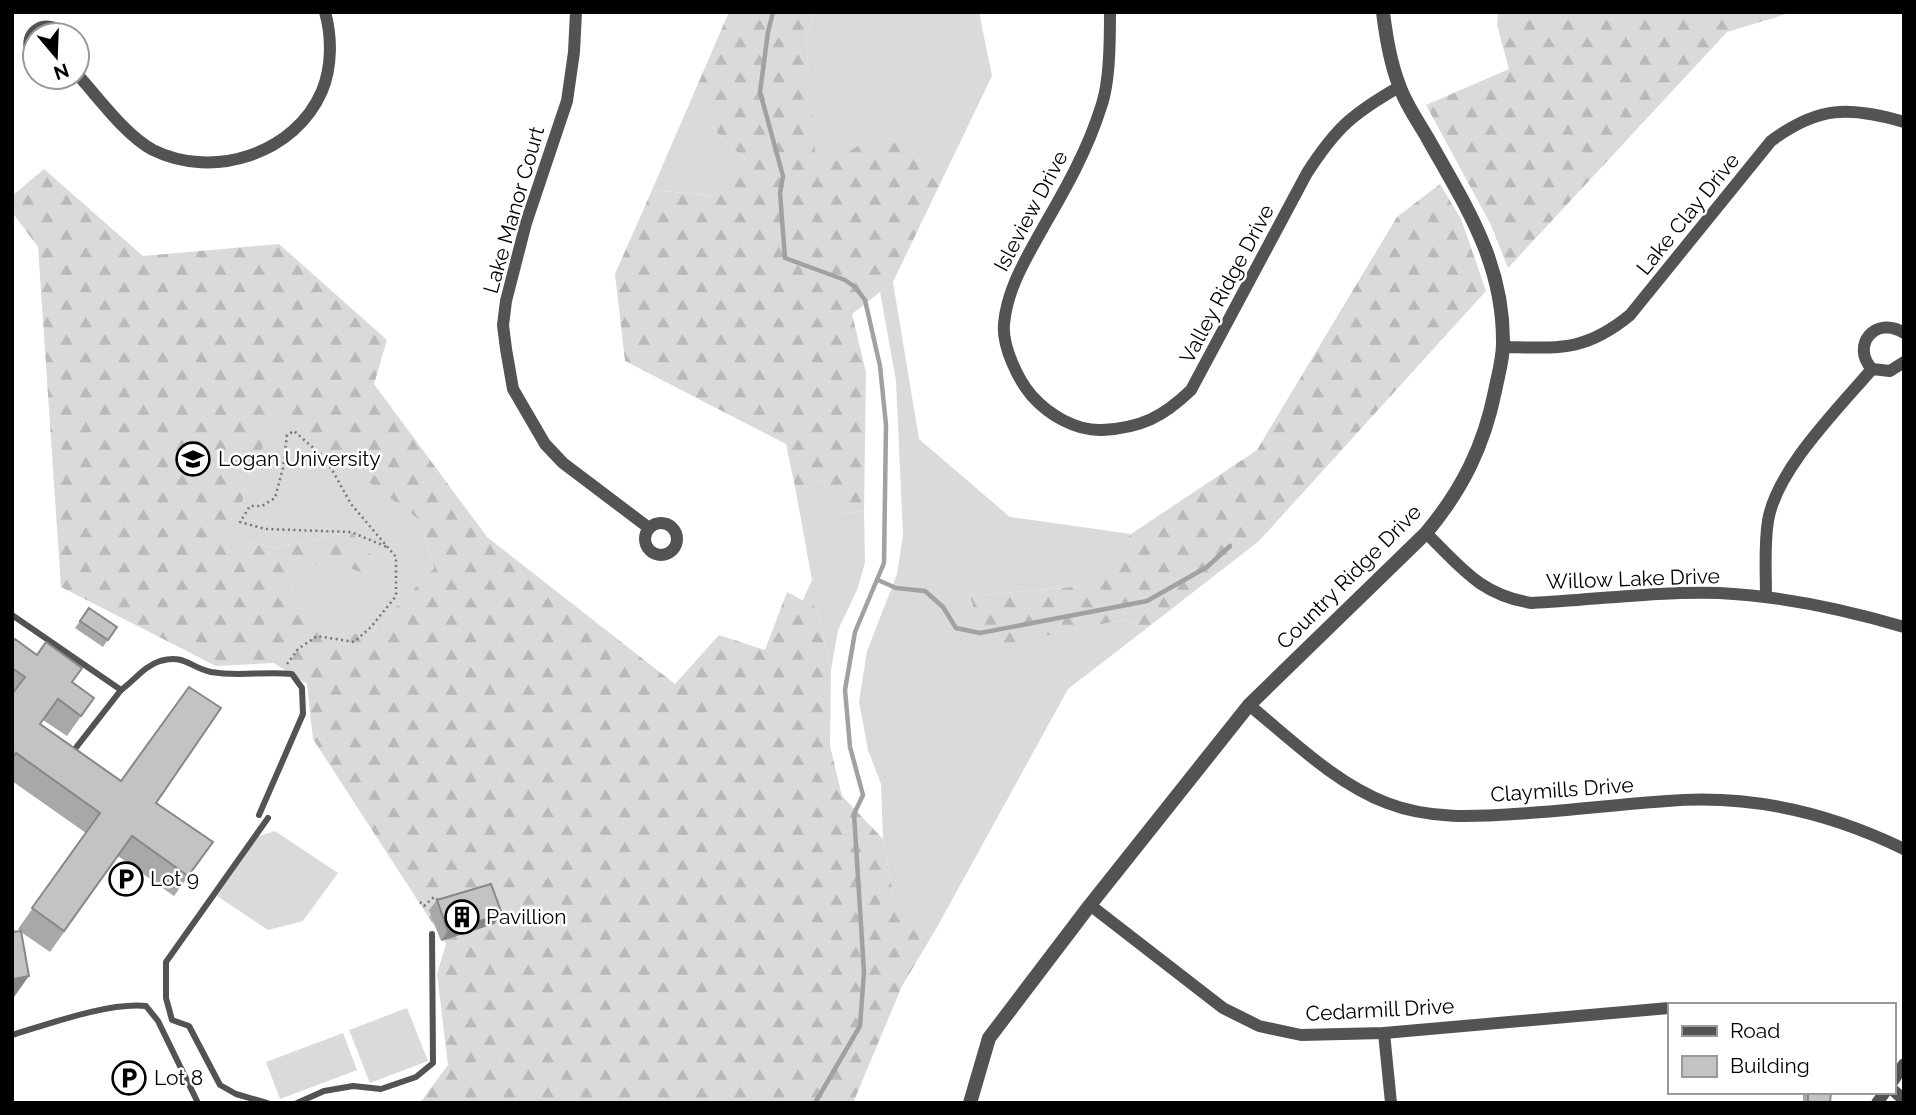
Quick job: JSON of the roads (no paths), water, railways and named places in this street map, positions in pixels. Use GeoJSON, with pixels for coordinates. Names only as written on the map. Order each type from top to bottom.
{"type":"FeatureCollection","features":[{"type":"Feature","properties":{"kind":"street"},"geometry":{"type":"LineString","coordinates":[[91,89],[131,133],[152,149],[191,162],[242,159],[267,150],[289,133],[307,115],[322,92],[330,48],[325,12]]}},
{"type":"Feature","properties":{"kind":"street","name":"Lake Manor Court"},"geometry":{"type":"LineString","coordinates":[[576,12],[567,101],[526,223],[506,301],[503,325],[506,349],[513,389],[545,444],[563,463],[649,528]]}},
{"type":"Feature","properties":{"kind":"street","name":"Isleview Drive"},"geometry":{"type":"LineString","coordinates":[[1053,414],[1023,385],[1011,357],[1004,326],[1010,294],[1079,163],[1102,105],[1110,12]]}},
{"type":"Feature","properties":{"kind":"street","name":"Country Ridge Drive"},"geometry":{"type":"LineString","coordinates":[[970,1103],[989,1038],[1090,905],[1249,705],[1426,533],[1450,505],[1486,428],[1503,347],[1502,314],[1495,275],[1473,220],[1399,88],[1389,52],[1383,12]]}},
{"type":"Feature","properties":{"kind":"street","name":"Valley Ridge Drive"},"geometry":{"type":"LineString","coordinates":[[1053,414],[1077,426],[1097,430],[1147,422],[1174,407],[1191,390],[1307,173],[1327,143],[1349,118],[1399,88]]}},
{"type":"Feature","properties":{"kind":"street","name":"Lake Clay Drive"},"geometry":{"type":"LineString","coordinates":[[1503,347],[1562,348],[1579,345],[1612,330],[1630,314],[1771,141],[1790,127],[1833,111],[1880,115],[1904,122]]}},
{"type":"Feature","properties":{"kind":"street"},"geometry":{"type":"LineString","coordinates":[[1904,333],[1891,327],[1883,327],[1870,334],[1863,349],[1867,364],[1872,369],[1890,371],[1904,362]]}},
{"type":"Feature","properties":{"kind":"street"},"geometry":{"type":"LineString","coordinates":[[1766,597],[1768,522],[1773,502],[1791,469],[1811,441],[1872,369]]}},
{"type":"Feature","properties":{"kind":"street","name":"Willow Lake Drive"},"geometry":{"type":"LineString","coordinates":[[1426,533],[1488,590],[1516,601],[1565,602],[1656,594],[1718,593],[1839,608],[1904,627]]}},
{"type":"Feature","properties":{"kind":"street","name":"Claymills Drive"},"geometry":{"type":"LineString","coordinates":[[1249,705],[1326,769],[1387,803],[1417,812],[1454,817],[1494,816],[1670,800],[1768,804],[1852,825],[1904,849]]}},
{"type":"Feature","properties":{"kind":"street","name":"Cedarmill Drive"},"geometry":{"type":"LineString","coordinates":[[1090,905],[1223,1008],[1259,1026],[1301,1035],[1384,1033],[1668,1008]]}},
{"type":"Feature","properties":{"kind":"street"},"geometry":{"type":"LineString","coordinates":[[1384,1033],[1391,1103]]}},
{"type":"Feature","properties":{"kind":"lane"},"geometry":{"type":"LineString","coordinates":[[12,615],[121,690]]}},
{"type":"Feature","properties":{"kind":"lane"},"geometry":{"type":"LineString","coordinates":[[66,761],[121,690],[148,666],[181,659],[207,671],[234,675],[292,674],[302,688],[303,714],[259,815]]}},
{"type":"Feature","properties":{"kind":"lane"},"geometry":{"type":"LineString","coordinates":[[267,1103],[240,1099],[220,1085],[189,1027],[172,1020],[166,998],[166,962],[268,818]]}},
{"type":"Feature","properties":{"kind":"lane"},"geometry":{"type":"LineString","coordinates":[[297,1103],[334,1089],[353,1086],[381,1089],[416,1077],[433,1063],[432,934]]}},
{"type":"Feature","properties":{"kind":"lane"},"geometry":{"type":"LineString","coordinates":[[12,1035],[132,1004],[146,1006],[158,1021],[198,1103]]}},
{"type":"Feature","properties":{"kind":"waterway"},"geometry":{"type":"LineString","coordinates":[[773,12],[760,92],[783,176],[780,193],[785,258],[845,280],[855,287],[865,300],[880,366],[886,425],[884,563],[855,632],[845,690],[850,747],[863,795],[854,814],[864,972],[860,1026],[815,1103]]}},
{"type":"Feature","properties":{"kind":"waterway"},"geometry":{"type":"LineString","coordinates":[[878,580],[896,588],[925,591],[943,607],[956,628],[980,633],[1147,601],[1207,567],[1230,546]]}},
{"type":"Feature","properties":{"kind":"place","name":"Logan University"},"geometry":{"type":"Point","coordinates":[193,459]}},
{"type":"Feature","properties":{"kind":"place","name":"Lot 9"},"geometry":{"type":"Point","coordinates":[126,879]}},
{"type":"Feature","properties":{"kind":"place","name":"Pavillion"},"geometry":{"type":"Point","coordinates":[462,917]}},
{"type":"Feature","properties":{"kind":"place","name":"Lot 8"},"geometry":{"type":"Point","coordinates":[129,1078]}}]}
